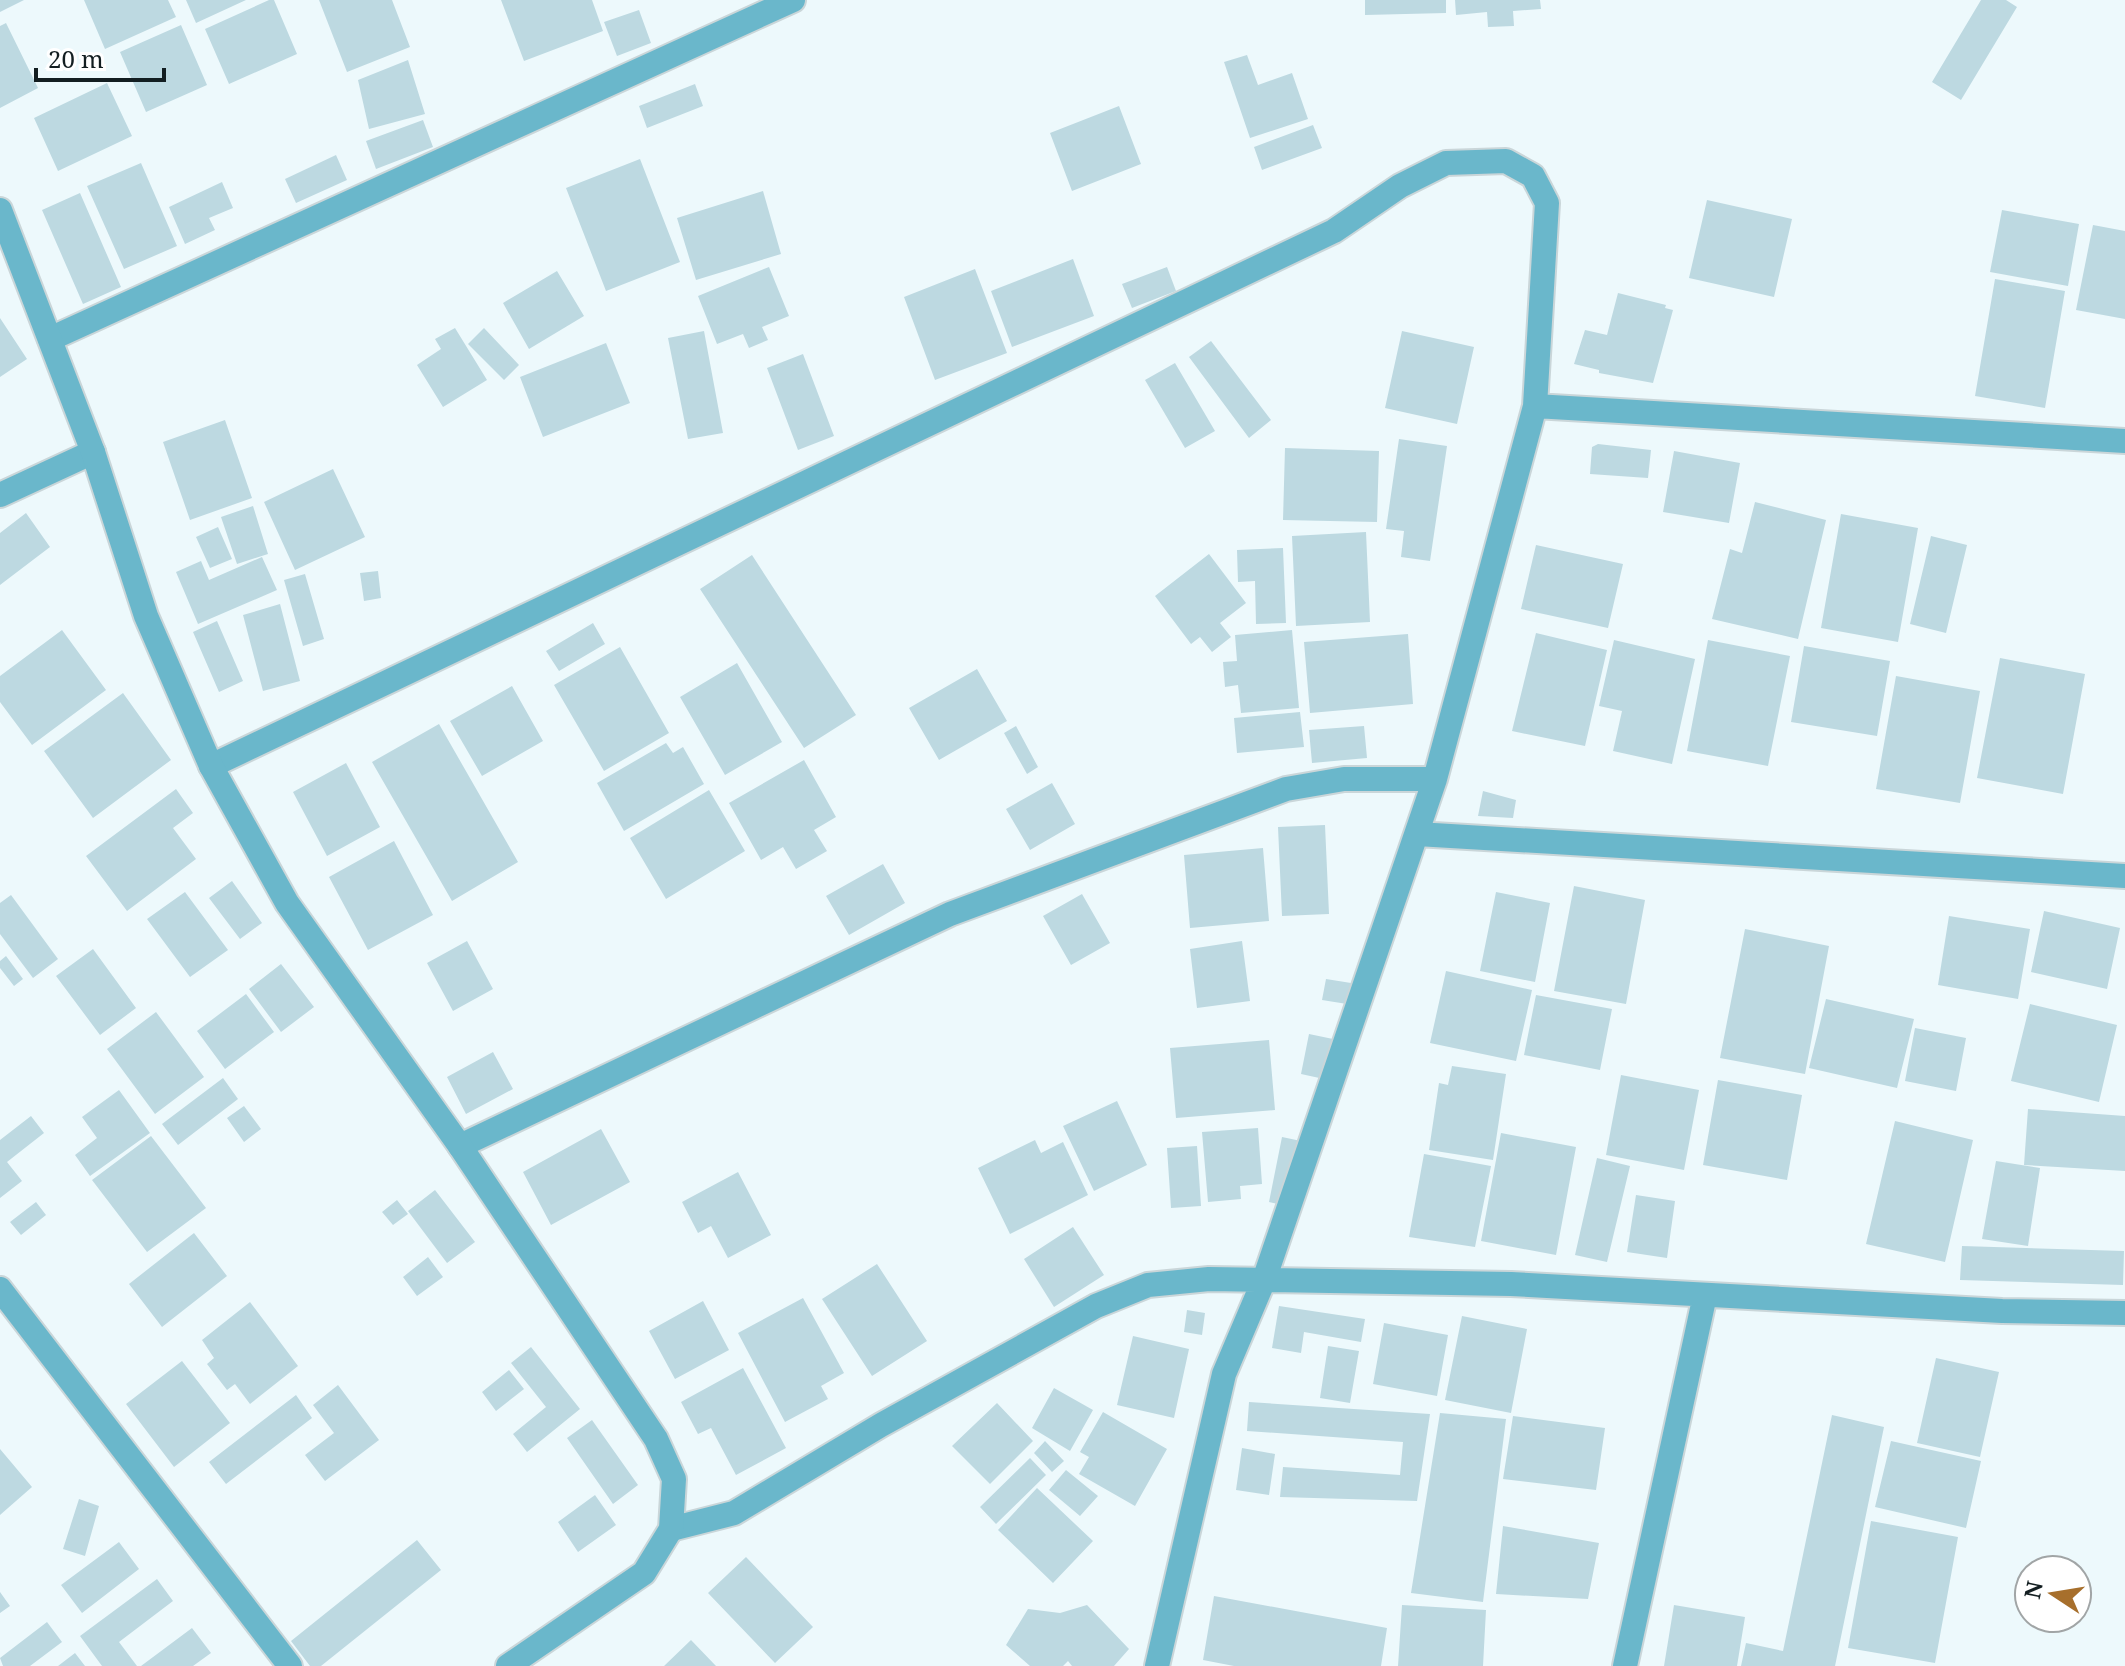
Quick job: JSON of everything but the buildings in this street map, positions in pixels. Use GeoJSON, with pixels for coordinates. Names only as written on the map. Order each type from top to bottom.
{"type":"FeatureCollection","features":[{"type":"Feature","properties":{"kind":"street"},"geometry":{"type":"LineString","coordinates":[[50,339],[793,0]]}},
{"type":"Feature","properties":{"kind":"street"},"geometry":{"type":"LineString","coordinates":[[211,766],[1334,231],[1400,186],[1446,163],[1506,161],[1533,176],[1547,203],[1535,406],[1435,779],[1264,1280],[1224,1374],[1157,1666]]}},
{"type":"Feature","properties":{"kind":"street"},"geometry":{"type":"LineString","coordinates":[[0,210],[93,452],[146,616],[211,766],[287,903],[460,1146],[656,1439],[674,1479],[671,1529],[644,1573],[508,1666]]}},
{"type":"Feature","properties":{"kind":"street"},"geometry":{"type":"LineString","coordinates":[[1535,406],[2125,441]]}},
{"type":"Feature","properties":{"kind":"street"},"geometry":{"type":"LineString","coordinates":[[0,495],[93,452]]}},
{"type":"Feature","properties":{"kind":"street"},"geometry":{"type":"LineString","coordinates":[[460,1146],[950,914],[1286,789],[1344,779],[1435,779]]}},
{"type":"Feature","properties":{"kind":"street"},"geometry":{"type":"LineString","coordinates":[[1417,834],[2125,876]]}},
{"type":"Feature","properties":{"kind":"street"},"geometry":{"type":"LineString","coordinates":[[671,1529],[734,1513],[1096,1306],[1148,1285],[1209,1279],[1511,1284],[2002,1311],[2125,1313]]}},
{"type":"Feature","properties":{"kind":"street"},"geometry":{"type":"LineString","coordinates":[[0,1289],[290,1666]]}},
{"type":"Feature","properties":{"kind":"street"},"geometry":{"type":"LineString","coordinates":[[1625,1666],[1705,1295]]}}]}
